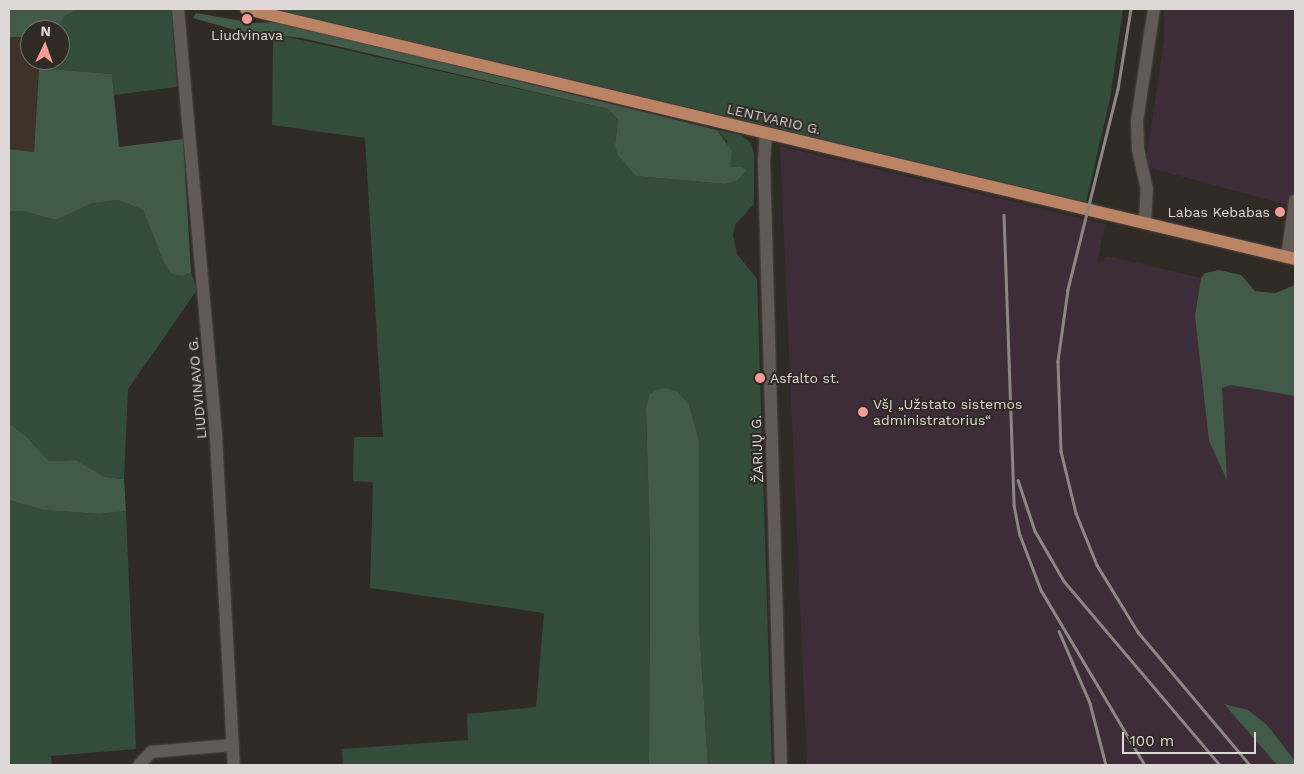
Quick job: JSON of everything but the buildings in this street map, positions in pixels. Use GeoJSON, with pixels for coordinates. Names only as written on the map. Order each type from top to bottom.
{"type":"FeatureCollection","features":[{"type":"Feature","properties":{"kind":"main road","name":"LENTVARIO G."},"geometry":{"type":"LineString","coordinates":[[246,9],[1291,258]]}},
{"type":"Feature","properties":{"kind":"street","name":"LIUDVINAVO G."},"geometry":{"type":"LineString","coordinates":[[178,9],[216,437],[234,765]]}},
{"type":"Feature","properties":{"kind":"street"},"geometry":{"type":"LineString","coordinates":[[1144,223],[1147,190],[1138,149],[1137,121],[1154,9]]}},
{"type":"Feature","properties":{"kind":"street","name":"ŽARIJŲ G."},"geometry":{"type":"LineString","coordinates":[[766,133],[764,161],[781,765]]}},
{"type":"Feature","properties":{"kind":"street"},"geometry":{"type":"LineString","coordinates":[[1291,258],[1295,201]]}},
{"type":"Feature","properties":{"kind":"street"},"geometry":{"type":"LineString","coordinates":[[139,765],[151,752],[233,745]]}},
{"type":"Feature","properties":{"kind":"shaded area"},"geometry":{"type":"Polygon","coordinates":[[[1164,9],[1295,9],[1295,207],[1150,168],[1147,155],[1164,40],[1164,9]]]}},
{"type":"Feature","properties":{"kind":"shaded area"},"geometry":{"type":"Polygon","coordinates":[[[9,37],[20,37],[20,70],[38,70],[34,152],[9,149],[9,37]]]}},
{"type":"Feature","properties":{"kind":"shaded area"},"geometry":{"type":"Polygon","coordinates":[[[780,146],[1105,224],[1097,265],[1107,256],[1201,278],[1195,316],[1226,478],[1222,388],[1231,385],[1295,396],[1295,761],[1267,725],[1248,710],[1225,705],[1277,765],[807,765],[780,146]]]}},
{"type":"Feature","properties":{"kind":"green space"},"geometry":{"type":"Polygon","coordinates":[[[9,9],[77,9],[65,16],[62,20],[20,20],[20,37],[9,37],[9,9]]]}},
{"type":"Feature","properties":{"kind":"green space"},"geometry":{"type":"Polygon","coordinates":[[[77,9],[171,9],[177,87],[114,95],[112,74],[63,70],[70,70],[70,20],[62,20],[65,16],[77,9]]]}},
{"type":"Feature","properties":{"kind":"green space"},"geometry":{"type":"Polygon","coordinates":[[[275,9],[1123,9],[1110,99],[1086,202],[275,9]]]}},
{"type":"Feature","properties":{"kind":"green space"},"geometry":{"type":"Polygon","coordinates":[[[196,13],[253,23],[279,22],[717,130],[732,151],[730,167],[742,167],[746,171],[737,181],[725,184],[636,176],[618,155],[615,145],[618,120],[608,109],[302,38],[284,36],[273,41],[193,18],[196,13]]]}},
{"type":"Feature","properties":{"kind":"green space"},"geometry":{"type":"Polygon","coordinates":[[[284,36],[608,109],[618,120],[615,145],[636,176],[725,184],[737,181],[742,167],[730,167],[727,141],[717,130],[741,135],[751,143],[754,154],[754,204],[735,225],[733,235],[737,254],[757,279],[772,765],[708,765],[699,622],[699,440],[689,405],[646,409],[650,548],[649,765],[343,765],[342,749],[468,740],[467,714],[536,707],[544,613],[370,588],[373,482],[353,481],[354,437],[383,437],[365,138],[272,125],[273,41],[284,36]]]}},
{"type":"Feature","properties":{"kind":"green space"},"geometry":{"type":"Polygon","coordinates":[[[39,70],[112,74],[119,147],[183,139],[191,272],[183,276],[172,274],[164,263],[143,210],[118,200],[93,203],[56,220],[23,211],[9,211],[9,149],[34,152],[39,70]]]}},
{"type":"Feature","properties":{"kind":"green space"},"geometry":{"type":"Polygon","coordinates":[[[118,200],[143,210],[164,263],[183,276],[191,272],[197,290],[128,389],[124,479],[105,477],[76,460],[47,461],[28,438],[9,423],[9,211],[23,211],[56,220],[93,203],[118,200]]]}},
{"type":"Feature","properties":{"kind":"green space"},"geometry":{"type":"Polygon","coordinates":[[[1219,270],[1241,275],[1255,291],[1275,293],[1295,285],[1295,396],[1231,385],[1222,388],[1227,480],[1209,441],[1195,316],[1201,278],[1205,273],[1219,270]]]}},
{"type":"Feature","properties":{"kind":"green space"},"geometry":{"type":"Polygon","coordinates":[[[666,388],[678,392],[689,405],[699,440],[699,622],[708,765],[649,765],[650,548],[646,409],[649,395],[656,390],[666,388]]]}},
{"type":"Feature","properties":{"kind":"green space"},"geometry":{"type":"Polygon","coordinates":[[[9,423],[28,438],[48,461],[76,460],[105,477],[124,479],[126,511],[99,514],[43,510],[9,500],[9,423]]]}},
{"type":"Feature","properties":{"kind":"green space"},"geometry":{"type":"Polygon","coordinates":[[[9,500],[43,510],[99,514],[126,511],[136,749],[51,756],[52,765],[9,765],[9,500]]]}},
{"type":"Feature","properties":{"kind":"green space"},"geometry":{"type":"Polygon","coordinates":[[[1224,704],[1248,710],[1267,725],[1295,761],[1295,765],[1277,765],[1224,704]]]}},
{"type":"Feature","properties":{"kind":"railway"},"geometry":{"type":"LineString","coordinates":[[1131,9],[1118,89],[1068,290],[1058,361],[1061,451],[1076,513],[1097,565],[1138,632],[1250,765]]}},
{"type":"Feature","properties":{"kind":"railway"},"geometry":{"type":"LineString","coordinates":[[1004,215],[1014,505],[1020,535],[1041,590],[1145,765]]}},
{"type":"Feature","properties":{"kind":"railway"},"geometry":{"type":"LineString","coordinates":[[1018,480],[1035,531],[1064,581],[1220,765]]}},
{"type":"Feature","properties":{"kind":"railway"},"geometry":{"type":"LineString","coordinates":[[1059,631],[1090,703],[1106,765]]}},
{"type":"Feature","properties":{"kind":"place","name":"Liudvinava"},"geometry":{"type":"Point","coordinates":[247,19]}},
{"type":"Feature","properties":{"kind":"place","name":"Labas Kebabas"},"geometry":{"type":"Point","coordinates":[1280,212]}},
{"type":"Feature","properties":{"kind":"place","name":"Asfalto st."},"geometry":{"type":"Point","coordinates":[760,378]}},
{"type":"Feature","properties":{"kind":"place","name":"VšĮ „Užstato sistemos administratorius“"},"geometry":{"type":"Point","coordinates":[863,412]}}]}
